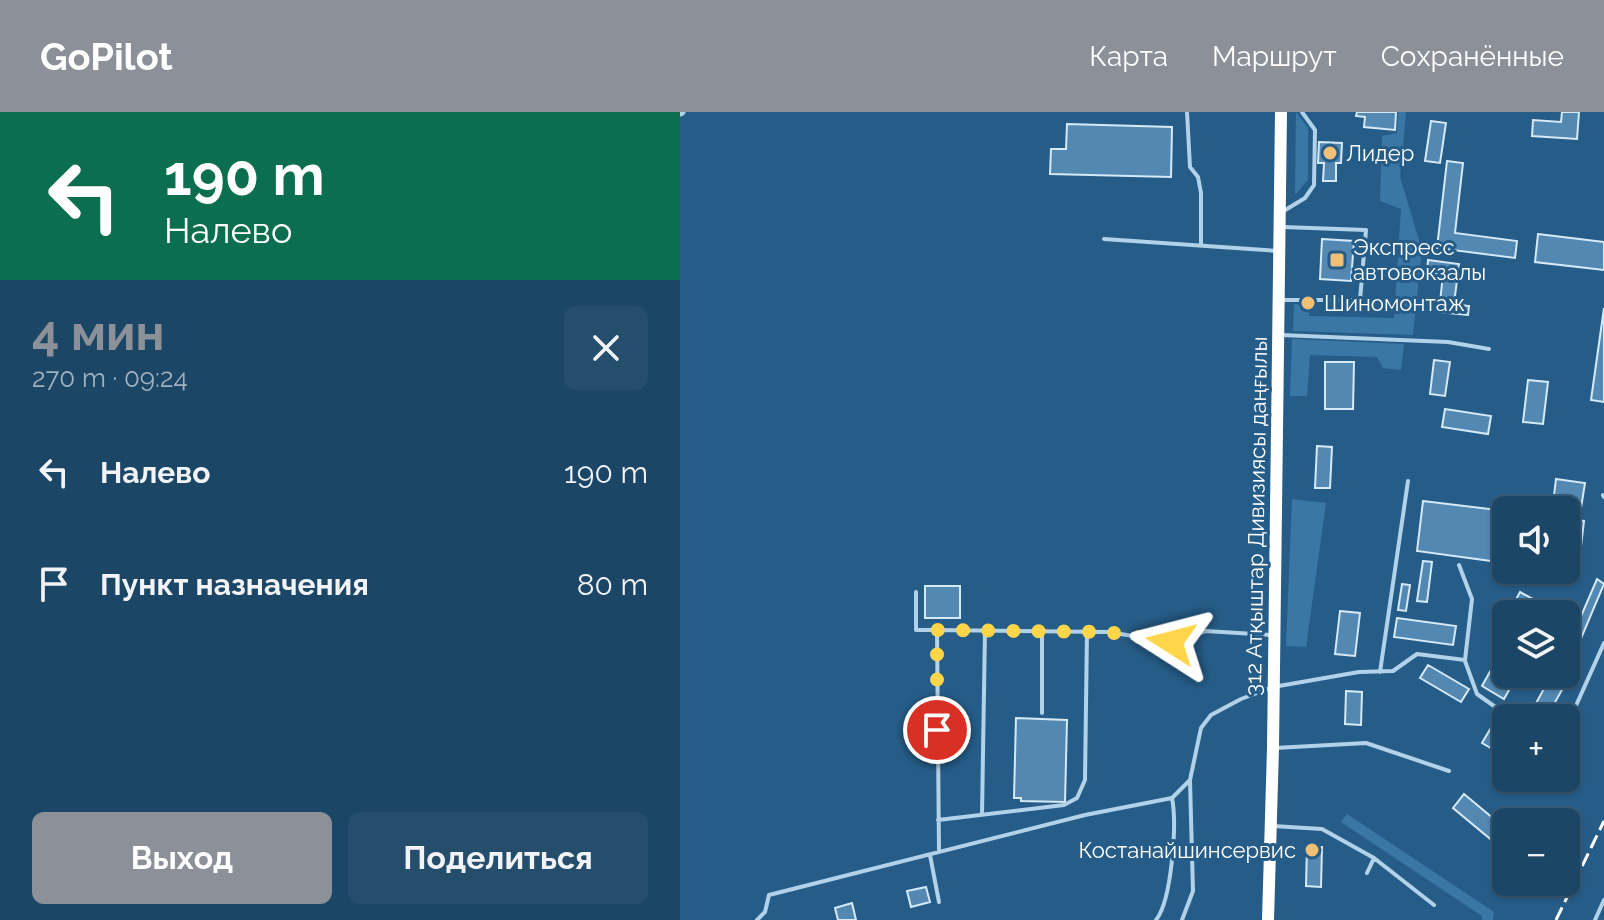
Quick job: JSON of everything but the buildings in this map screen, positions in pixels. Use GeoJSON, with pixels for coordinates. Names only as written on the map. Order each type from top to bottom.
{"type":"FeatureCollection","features":[{"type":"Feature","properties":{"kind":"highway","name":"312 Атқыштар Дивизиясы даңғылы"},"geometry":{"type":"LineString","coordinates":[[1268,920],[1281,112]]}},
{"type":"Feature","properties":{"kind":"lane"},"geometry":{"type":"LineString","coordinates":[[1187,112],[1190,167],[1198,177],[1201,193],[1201,245]]}},
{"type":"Feature","properties":{"kind":"lane"},"geometry":{"type":"LineString","coordinates":[[1280,220],[1305,198],[1314,185],[1315,130],[1302,112]]}},
{"type":"Feature","properties":{"kind":"lane"},"geometry":{"type":"LineString","coordinates":[[1279,300],[1360,300],[1366,230],[1280,220]]}},
{"type":"Feature","properties":{"kind":"lane"},"geometry":{"type":"LineString","coordinates":[[1104,239],[1280,251]]}},
{"type":"Feature","properties":{"kind":"lane"},"geometry":{"type":"LineString","coordinates":[[1279,335],[1448,342],[1489,349]]}},
{"type":"Feature","properties":{"kind":"lane"},"geometry":{"type":"LineString","coordinates":[[1380,672],[1408,481]]}},
{"type":"Feature","properties":{"kind":"lane"},"geometry":{"type":"LineString","coordinates":[[1459,565],[1472,599],[1465,660],[1477,694],[1492,705]]}},
{"type":"Feature","properties":{"kind":"lane"},"geometry":{"type":"LineString","coordinates":[[916,592],[916,630],[1087,631],[1171,642],[1206,631],[1274,635]]}},
{"type":"Feature","properties":{"kind":"lane"},"geometry":{"type":"LineString","coordinates":[[937,630],[939,853]]}},
{"type":"Feature","properties":{"kind":"lane"},"geometry":{"type":"LineString","coordinates":[[982,815],[985,630]]}},
{"type":"Feature","properties":{"kind":"lane"},"geometry":{"type":"LineString","coordinates":[[1042,630],[1042,713]]}},
{"type":"Feature","properties":{"kind":"lane"},"geometry":{"type":"LineString","coordinates":[[938,820],[1064,805],[1081,793],[1085,780],[1087,631]]}},
{"type":"Feature","properties":{"kind":"lane"},"geometry":{"type":"LineString","coordinates":[[1577,704],[1604,643]]}},
{"type":"Feature","properties":{"kind":"lane"},"geometry":{"type":"LineString","coordinates":[[1182,920],[1193,891],[1190,780],[1201,728],[1211,715],[1273,687],[1359,672],[1393,671],[1417,654],[1465,660]]}},
{"type":"Feature","properties":{"kind":"lane"},"geometry":{"type":"LineString","coordinates":[[1273,748],[1366,743],[1449,771]]}},
{"type":"Feature","properties":{"kind":"lane"},"geometry":{"type":"LineString","coordinates":[[757,920],[765,912],[769,895],[1085,815],[1172,798],[1190,780]]}},
{"type":"Feature","properties":{"kind":"lane"},"geometry":{"type":"LineString","coordinates":[[1156,920],[1163,903],[1174,841],[1172,798]]}},
{"type":"Feature","properties":{"kind":"lane"},"geometry":{"type":"LineString","coordinates":[[1271,826],[1322,829],[1374,858],[1434,905]]}},
{"type":"Feature","properties":{"kind":"lane"},"geometry":{"type":"LineString","coordinates":[[930,855],[939,902]]}},
{"type":"Feature","properties":{"kind":"lane"},"geometry":{"type":"LineString","coordinates":[[1367,873],[1374,858]]}},
{"type":"Feature","properties":{"kind":"lane"},"geometry":{"type":"LineString","coordinates":[[1595,920],[1604,900]]}},
{"type":"Feature","properties":{"kind":"shaded area"},"geometry":{"type":"Polygon","coordinates":[[[1296,112],[1308,128],[1308,180],[1295,195],[1296,112]]]}},
{"type":"Feature","properties":{"kind":"shaded area"},"geometry":{"type":"Polygon","coordinates":[[[1398,112],[1406,112],[1400,177],[1422,250],[1413,335],[1293,331],[1294,304],[1309,305],[1309,316],[1394,318],[1401,209],[1380,201],[1382,136],[1397,133],[1398,112]]]}},
{"type":"Feature","properties":{"kind":"shaded area"},"geometry":{"type":"Polygon","coordinates":[[[1292,339],[1404,344],[1401,370],[1383,368],[1377,357],[1310,355],[1307,396],[1290,396],[1292,339]]]}},
{"type":"Feature","properties":{"kind":"shaded area"},"geometry":{"type":"Polygon","coordinates":[[[1292,499],[1326,503],[1306,647],[1286,646],[1292,499]]]}},
{"type":"Feature","properties":{"kind":"shaded area"},"geometry":{"type":"Polygon","coordinates":[[[1347,814],[1494,912],[1493,920],[1482,920],[1482,916],[1341,822],[1347,814]]]}},
{"type":"Feature","properties":{"kind":"railway"},"geometry":{"type":"LineString","coordinates":[[1556,920],[1604,821]]}},
{"type":"Feature","properties":{"kind":"place","name":"Лидер"},"geometry":{"type":"Point","coordinates":[1330,153]}},
{"type":"Feature","properties":{"kind":"place","name":"Экспресс автовокзалы"},"geometry":{"type":"Point","coordinates":[1337,260]}},
{"type":"Feature","properties":{"kind":"place","name":"Шиномонтаж"},"geometry":{"type":"Point","coordinates":[1308,303]}},
{"type":"Feature","properties":{"kind":"place","name":"Костанайшинсервис"},"geometry":{"type":"Point","coordinates":[1312,850]}},
{"type":"Feature","properties":{"kind":"route"},"geometry":{"type":"LineString","coordinates":[[937,730],[937,630],[1108,632],[1171,642]]}}]}
